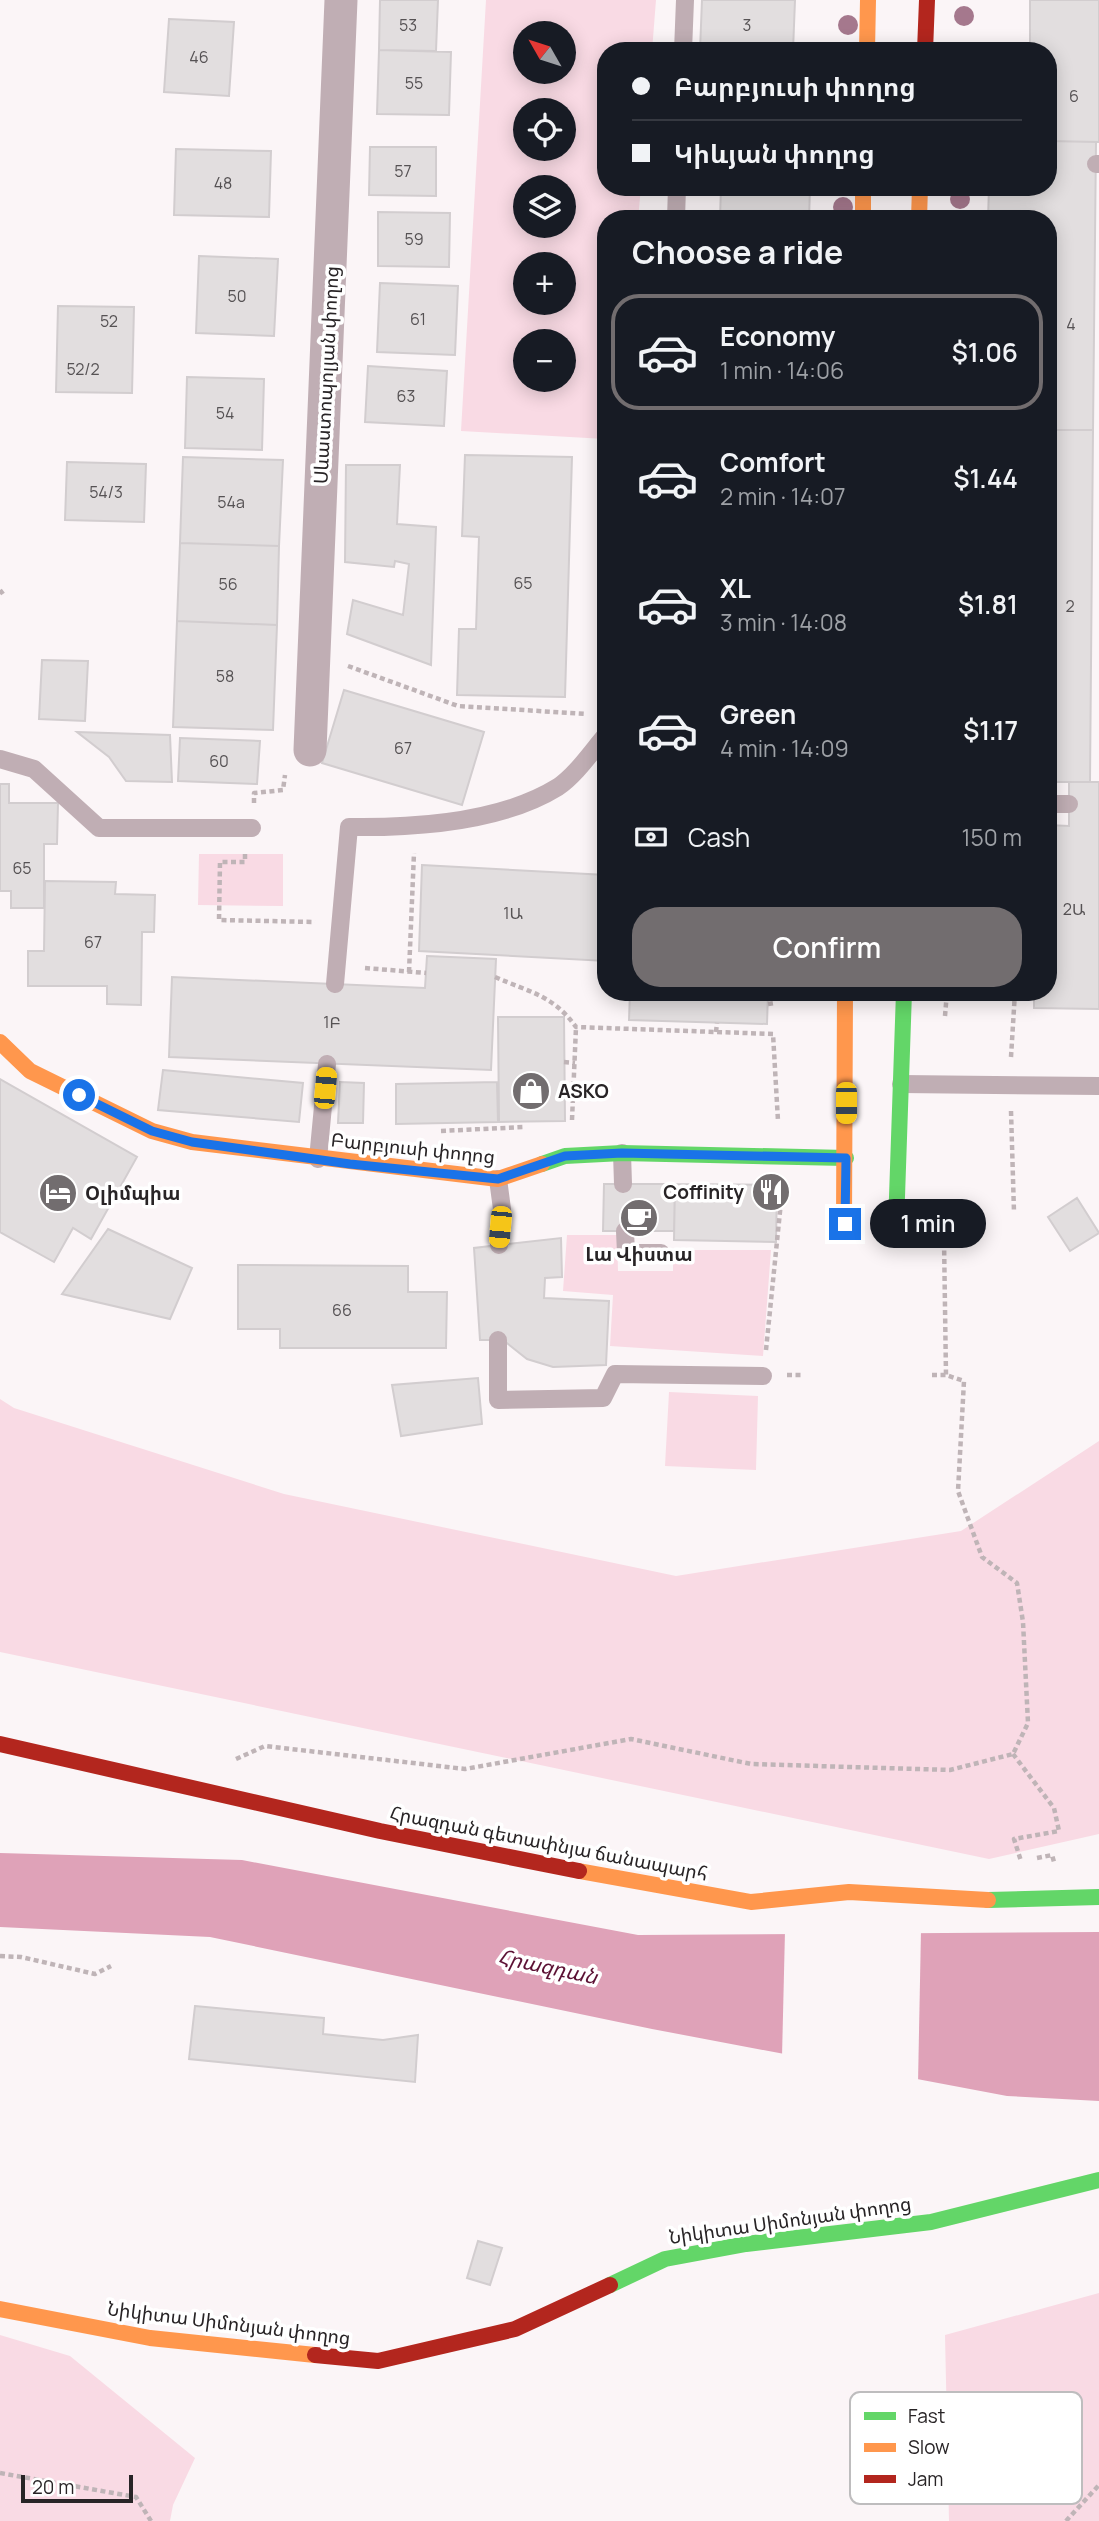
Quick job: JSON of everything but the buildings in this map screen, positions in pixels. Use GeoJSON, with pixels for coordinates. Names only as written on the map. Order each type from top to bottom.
{"type":"FeatureCollection","features":[{"type":"Feature","properties":{"kind":"street","name":"Սևաստոպոլյան փողոց"},"geometry":{"type":"LineString","coordinates":[[310,750],[341,0]]}},
{"type":"Feature","properties":{"kind":"street"},"geometry":{"type":"LineString","coordinates":[[867,42],[868,0]]}},
{"type":"Feature","properties":{"kind":"street"},"geometry":{"type":"LineString","coordinates":[[925,42],[927,0]]}},
{"type":"Feature","properties":{"kind":"street"},"geometry":{"type":"LineString","coordinates":[[845,1001],[845,1224]]}},
{"type":"Feature","properties":{"kind":"street"},"geometry":{"type":"LineString","coordinates":[[896,1226],[904,1001]]}},
{"type":"Feature","properties":{"kind":"street","name":"Բարբյուսի փողոց"},"geometry":{"type":"LineString","coordinates":[[0,1042],[30,1070],[152,1131],[192,1142],[498,1179],[565,1156],[622,1153],[846,1158]]}},
{"type":"Feature","properties":{"kind":"street","name":"Հրազդան գետափնյա ճանապարհ"},"geometry":{"type":"LineString","coordinates":[[0,1744],[49,1758],[380,1831],[646,1885],[751,1902],[849,1892],[976,1900],[1099,1897]]}},
{"type":"Feature","properties":{"kind":"street","name":"Նիկիտա Սիմոնյան փողոց"},"geometry":{"type":"LineString","coordinates":[[0,2309],[150,2338],[378,2361],[515,2329],[665,2259],[746,2244],[931,2221],[1099,2180]]}},
{"type":"Feature","properties":{"kind":"lane"},"geometry":{"type":"LineString","coordinates":[[683,42],[685,0]]}},
{"type":"Feature","properties":{"kind":"lane"},"geometry":{"type":"LineString","coordinates":[[335,984],[349,827],[416,828],[519,805],[560,786],[597,745]]}},
{"type":"Feature","properties":{"kind":"lane"},"geometry":{"type":"LineString","coordinates":[[0,759],[34,769],[99,828],[252,828]]}},
{"type":"Feature","properties":{"kind":"lane"},"geometry":{"type":"LineString","coordinates":[[1057,804],[1069,804]]}},
{"type":"Feature","properties":{"kind":"lane"},"geometry":{"type":"LineString","coordinates":[[318,1159],[327,1064]]}},
{"type":"Feature","properties":{"kind":"lane"},"geometry":{"type":"LineString","coordinates":[[901,1084],[1099,1086]]}},
{"type":"Feature","properties":{"kind":"lane"},"geometry":{"type":"LineString","coordinates":[[622,1153],[624,1184]]}},
{"type":"Feature","properties":{"kind":"lane"},"geometry":{"type":"LineString","coordinates":[[498,1179],[502,1209],[499,1245]]}},
{"type":"Feature","properties":{"kind":"lane"},"geometry":{"type":"LineString","coordinates":[[625,1231],[626,1252],[662,1253]]}},
{"type":"Feature","properties":{"kind":"lane"},"geometry":{"type":"LineString","coordinates":[[498,1340],[498,1400],[603,1398],[615,1374],[763,1376]]}},
{"type":"Feature","properties":{"kind":"path"},"geometry":{"type":"LineString","coordinates":[[314,654],[458,706],[592,714]]}},
{"type":"Feature","properties":{"kind":"path"},"geometry":{"type":"LineString","coordinates":[[254,793],[283,790]]}},
{"type":"Feature","properties":{"kind":"path"},"geometry":{"type":"LineString","coordinates":[[410,972],[416,828]]}},
{"type":"Feature","properties":{"kind":"path"},"geometry":{"type":"LineString","coordinates":[[245,862],[220,862],[219,920],[340,923]]}},
{"type":"Feature","properties":{"kind":"path"},"geometry":{"type":"LineString","coordinates":[[390,970],[426,973]]}},
{"type":"Feature","properties":{"kind":"path"},"geometry":{"type":"LineString","coordinates":[[495,977],[562,1007],[576,1027],[572,1125],[566,1126]]}},
{"type":"Feature","properties":{"kind":"path"},"geometry":{"type":"LineString","coordinates":[[768,1004],[774,1003]]}},
{"type":"Feature","properties":{"kind":"path"},"geometry":{"type":"LineString","coordinates":[[716,1032],[717,1023]]}},
{"type":"Feature","properties":{"kind":"path"},"geometry":{"type":"LineString","coordinates":[[576,1027],[773,1034],[783,1204],[763,1376]]}},
{"type":"Feature","properties":{"kind":"path"},"geometry":{"type":"LineString","coordinates":[[564,1062],[575,1063]]}},
{"type":"Feature","properties":{"kind":"path"},"geometry":{"type":"LineString","coordinates":[[457,1131],[508,1128]]}},
{"type":"Feature","properties":{"kind":"path"},"geometry":{"type":"LineString","coordinates":[[944,1238],[946,1375]]}},
{"type":"Feature","properties":{"kind":"path"},"geometry":{"type":"LineString","coordinates":[[231,1761],[265,1746],[465,1769],[631,1739],[751,1764],[950,1770],[1013,1754],[1028,1723],[1023,1622],[1017,1583],[982,1558],[958,1491],[964,1381],[946,1375],[932,1375]]}},
{"type":"Feature","properties":{"kind":"path"},"geometry":{"type":"LineString","coordinates":[[1013,1754],[1054,1808],[1059,1831],[1014,1839],[1020,1861]]}},
{"type":"Feature","properties":{"kind":"path"},"geometry":{"type":"LineString","coordinates":[[0,1956],[21,1957],[95,1975],[110,1966]]}},
{"type":"Feature","properties":{"kind":"path"},"geometry":{"type":"LineString","coordinates":[[0,2473],[136,2497],[151,2521]]}},
{"type":"Feature","properties":{"kind":"path"},"geometry":{"type":"LineString","coordinates":[[1082,2504],[1099,2485]]}},
{"type":"Feature","properties":{"kind":"path"},"geometry":{"type":"LineString","coordinates":[[1066,2521],[1082,2504]]}},
{"type":"Feature","properties":{"kind":"shaded area"},"geometry":{"type":"Polygon","coordinates":[[[486,0],[656,0],[653,42],[597,42],[597,196],[640,196],[639,210],[597,210],[597,439],[461,431],[486,0]]]}},
{"type":"Feature","properties":{"kind":"shaded area"},"geometry":{"type":"Polygon","coordinates":[[[199,854],[283,854],[283,906],[198,905],[199,854]]]}},
{"type":"Feature","properties":{"kind":"shaded area"},"geometry":{"type":"Polygon","coordinates":[[[567,1235],[617,1235],[618,1271],[673,1271],[673,1250],[771,1250],[763,1356],[610,1346],[613,1295],[563,1291],[567,1235]]]}},
{"type":"Feature","properties":{"kind":"shaded area"},"geometry":{"type":"Polygon","coordinates":[[[669,1392],[758,1396],[756,1470],[665,1466],[669,1392]]]}},
{"type":"Feature","properties":{"kind":"shaded area"},"geometry":{"type":"Polygon","coordinates":[[[0,1399],[14,1408],[284,1494],[676,1576],[961,1531],[1099,1441],[1099,1834],[989,1859],[0,1652],[0,1399]]]}},
{"type":"Feature","properties":{"kind":"shaded area"},"geometry":{"type":"Polygon","coordinates":[[[1099,2293],[1099,2521],[949,2521],[949,2504],[1082,2504],[1082,2392],[946,2392],[945,2335],[1099,2293]]]}},
{"type":"Feature","properties":{"kind":"shaded area"},"geometry":{"type":"Polygon","coordinates":[[[0,2335],[70,2356],[195,2458],[173,2505],[170,2521],[0,2521],[0,2335]]]}},
{"type":"Feature","properties":{"kind":"water","name":"Հրազդան"},"geometry":{"type":"Polygon","coordinates":[[[0,1853],[242,1860],[638,1935],[1099,1932],[1099,2101],[1007,2096],[652,2029],[210,1937],[0,1927],[0,1853]]]}},
{"type":"Feature","properties":{"kind":"pier"},"geometry":{"type":"Polygon","coordinates":[[[921,1930],[918,2083],[782,2057],[785,1931],[921,1930]]]}},
{"type":"Feature","properties":{"kind":"traffic: fast"},"geometry":{"type":"LineString","coordinates":[[896,1226],[904,1001]]}},
{"type":"Feature","properties":{"kind":"traffic: fast"},"geometry":{"type":"LineString","coordinates":[[542,1164],[565,1156],[622,1153],[846,1158]]}},
{"type":"Feature","properties":{"kind":"traffic: fast"},"geometry":{"type":"LineString","coordinates":[[988,1900],[1099,1897]]}},
{"type":"Feature","properties":{"kind":"traffic: fast"},"geometry":{"type":"LineString","coordinates":[[610,2285],[665,2259],[746,2244],[931,2222],[1099,2180]]}},
{"type":"Feature","properties":{"kind":"traffic: slow"},"geometry":{"type":"LineString","coordinates":[[867,42],[868,0]]}},
{"type":"Feature","properties":{"kind":"traffic: slow"},"geometry":{"type":"LineString","coordinates":[[863,196],[863,210]]}},
{"type":"Feature","properties":{"kind":"traffic: slow"},"geometry":{"type":"LineString","coordinates":[[919,210],[920,196]]}},
{"type":"Feature","properties":{"kind":"traffic: slow"},"geometry":{"type":"LineString","coordinates":[[844,1224],[845,1001]]}},
{"type":"Feature","properties":{"kind":"traffic: slow"},"geometry":{"type":"LineString","coordinates":[[0,1042],[30,1071],[152,1131],[192,1142],[498,1179],[542,1164]]}},
{"type":"Feature","properties":{"kind":"traffic: slow"},"geometry":{"type":"LineString","coordinates":[[579,1871],[751,1902],[849,1892],[988,1900]]}},
{"type":"Feature","properties":{"kind":"traffic: slow"},"geometry":{"type":"LineString","coordinates":[[0,2309],[150,2338],[315,2355]]}},
{"type":"Feature","properties":{"kind":"traffic: jam"},"geometry":{"type":"LineString","coordinates":[[925,42],[927,0]]}},
{"type":"Feature","properties":{"kind":"traffic: jam"},"geometry":{"type":"LineString","coordinates":[[0,1744],[380,1831],[579,1871]]}},
{"type":"Feature","properties":{"kind":"traffic: jam"},"geometry":{"type":"LineString","coordinates":[[315,2355],[378,2361],[515,2329],[610,2285]]}},
{"type":"Feature","properties":{"kind":"place","name":"ASKO"},"geometry":{"type":"Point","coordinates":[531,1091]}},
{"type":"Feature","properties":{"kind":"place","name":"Coffinity"},"geometry":{"type":"Point","coordinates":[771,1192]}},
{"type":"Feature","properties":{"kind":"place","name":"Օլիմպիա"},"geometry":{"type":"Point","coordinates":[58,1193]}},
{"type":"Feature","properties":{"kind":"place","name":"Լա Վիստա"},"geometry":{"type":"Point","coordinates":[639,1218]}},
{"type":"Feature","properties":{"kind":"route"},"geometry":{"type":"LineString","coordinates":[[79,1095],[152,1131],[192,1142],[350,1164],[498,1179],[565,1156],[622,1153],[846,1158],[845,1224]]}}]}
